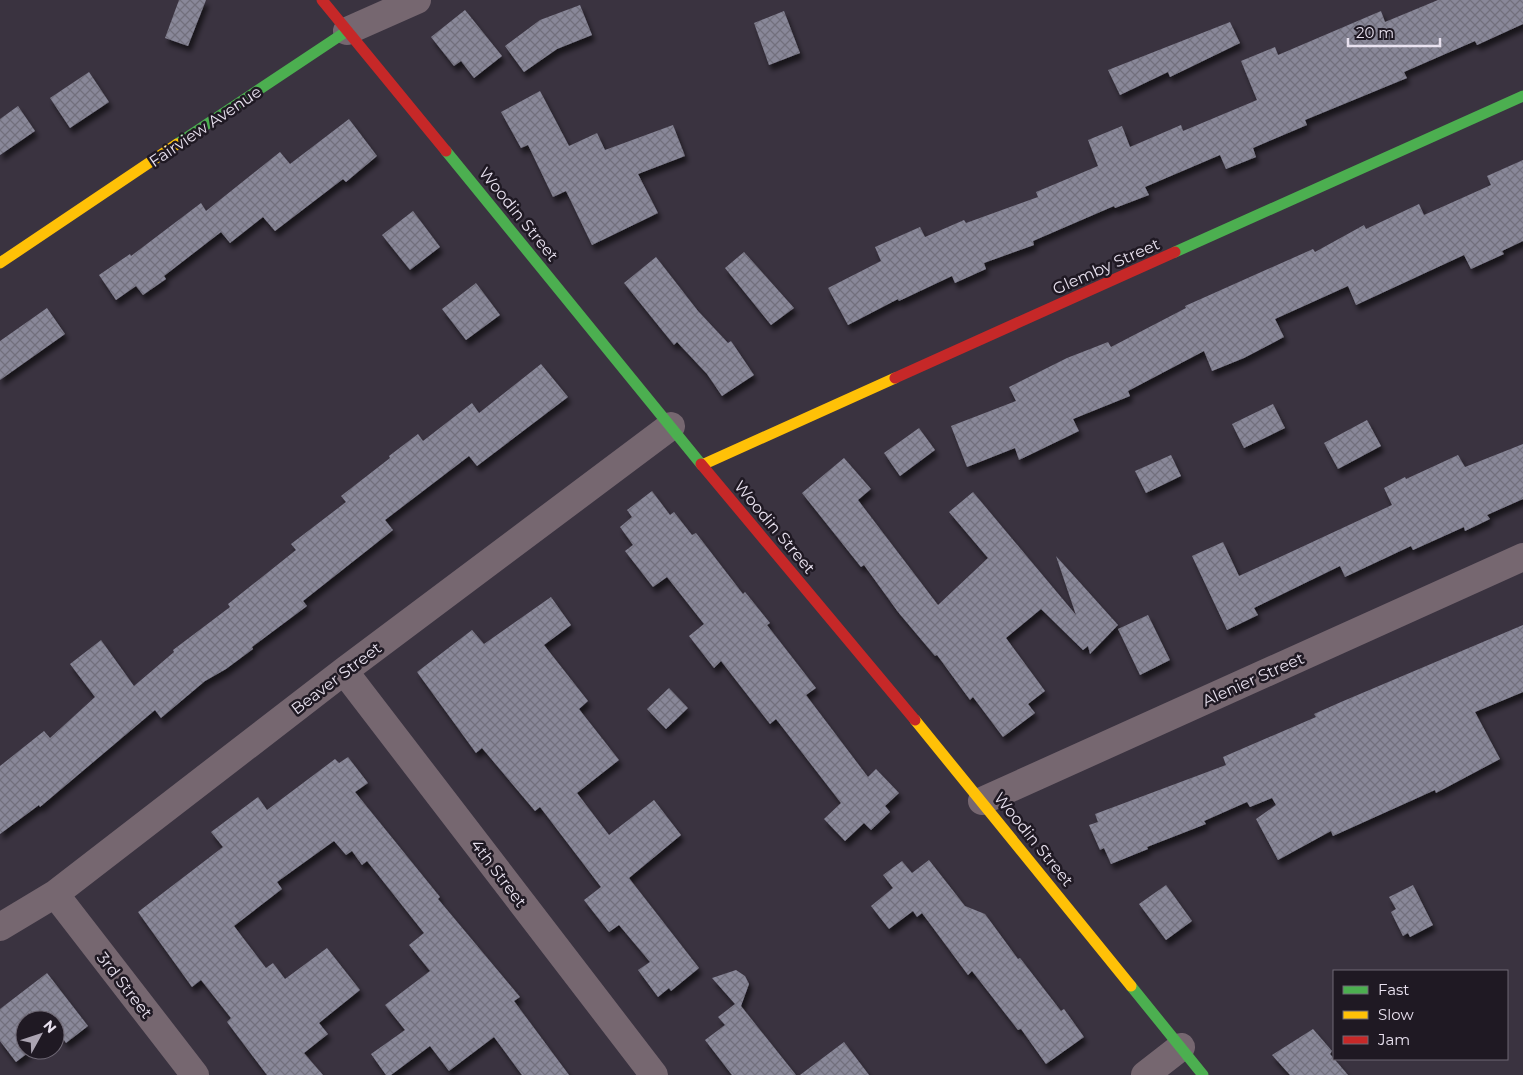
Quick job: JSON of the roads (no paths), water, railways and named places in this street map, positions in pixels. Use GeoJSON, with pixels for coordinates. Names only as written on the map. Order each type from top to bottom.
{"type":"FeatureCollection","features":[{"type":"Feature","properties":{"kind":"main road","name":"Woodin Street"},"geometry":{"type":"LineString","coordinates":[[322,0],[702,465],[982,801],[1203,1075]]}},
{"type":"Feature","properties":{"kind":"main road","name":"Fairview Avenue"},"geometry":{"type":"LineString","coordinates":[[0,264],[347,31]]}},
{"type":"Feature","properties":{"kind":"main road","name":"Glemby Street"},"geometry":{"type":"LineString","coordinates":[[702,465],[1523,96]]}},
{"type":"Feature","properties":{"kind":"street","name":"Fairview Avenue"},"geometry":{"type":"LineString","coordinates":[[347,31],[417,0]]}},
{"type":"Feature","properties":{"kind":"street","name":"Beaver Street"},"geometry":{"type":"LineString","coordinates":[[0,927],[55,894],[344,671],[671,426]]}},
{"type":"Feature","properties":{"kind":"street","name":"Alenier Street"},"geometry":{"type":"LineString","coordinates":[[982,801],[1523,556]]}},
{"type":"Feature","properties":{"kind":"street","name":"4th Street"},"geometry":{"type":"LineString","coordinates":[[344,671],[654,1075]]}},
{"type":"Feature","properties":{"kind":"street","name":"3rd Street"},"geometry":{"type":"LineString","coordinates":[[55,894],[195,1075]]}},
{"type":"Feature","properties":{"kind":"street"},"geometry":{"type":"LineString","coordinates":[[1145,1075],[1181,1047]]}}]}
